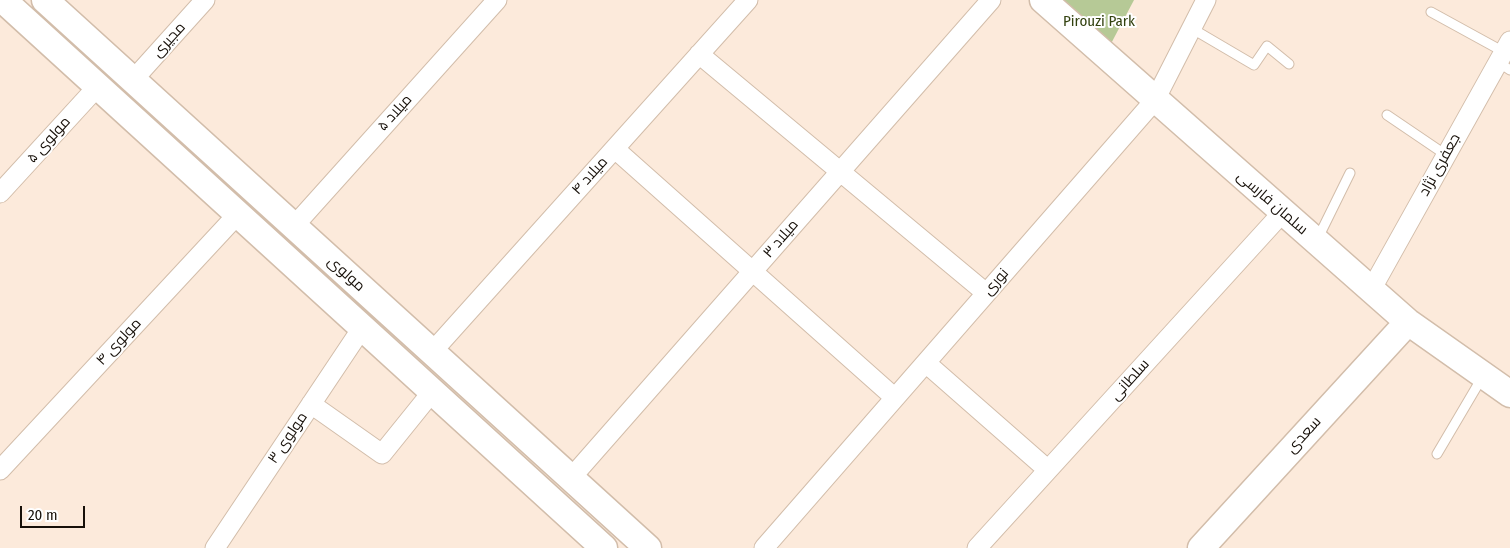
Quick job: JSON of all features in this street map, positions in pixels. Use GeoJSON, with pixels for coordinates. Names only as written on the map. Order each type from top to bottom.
{"type":"FeatureCollection","features":[{"type":"Feature","properties":{"kind":"street","name":"مولوی"},"geometry":{"type":"LineString","coordinates":[[3,0],[604,548]]}},
{"type":"Feature","properties":{"kind":"street","name":"مولوی"},"geometry":{"type":"LineString","coordinates":[[45,0],[648,548]]}},
{"type":"Feature","properties":{"kind":"street","name":"مجیری"},"geometry":{"type":"LineString","coordinates":[[133,80],[205,0]]}},
{"type":"Feature","properties":{"kind":"street","name":"میلاد ۵"},"geometry":{"type":"LineString","coordinates":[[294,226],[496,0]]}},
{"type":"Feature","properties":{"kind":"street","name":"میلاد ۴"},"geometry":{"type":"LineString","coordinates":[[432,352],[748,0]]}},
{"type":"Feature","properties":{"kind":"street","name":"میلاد ۳"},"geometry":{"type":"LineString","coordinates":[[571,478],[991,0]]}},
{"type":"Feature","properties":{"kind":"street","name":"سلمان فارسی"},"geometry":{"type":"LineString","coordinates":[[1043,0],[1408,322],[1510,394]]}},
{"type":"Feature","properties":{"kind":"street","name":"نوری"},"geometry":{"type":"LineString","coordinates":[[764,548],[1155,100],[1206,0]]}},
{"type":"Feature","properties":{"kind":"street"},"geometry":{"type":"LineString","coordinates":[[699,54],[986,293]]}},
{"type":"Feature","properties":{"kind":"street","name":"جعفری نژاد"},"geometry":{"type":"LineString","coordinates":[[1371,290],[1446,155],[1505,56]]}},
{"type":"Feature","properties":{"kind":"street","name":"مولوی ۵"},"geometry":{"type":"LineString","coordinates":[[0,193],[98,86]]}},
{"type":"Feature","properties":{"kind":"street"},"geometry":{"type":"LineString","coordinates":[[615,149],[895,398]]}},
{"type":"Feature","properties":{"kind":"street","name":"سلطانی"},"geometry":{"type":"LineString","coordinates":[[977,548],[1283,212]]}},
{"type":"Feature","properties":{"kind":"street","name":"مولوی ۴"},"geometry":{"type":"LineString","coordinates":[[0,470],[238,215]]}},
{"type":"Feature","properties":{"kind":"street"},"geometry":{"type":"LineString","coordinates":[[320,290],[340,268]]}},
{"type":"Feature","properties":{"kind":"street","name":"سعدی"},"geometry":{"type":"LineString","coordinates":[[1201,548],[1408,322]]}},
{"type":"Feature","properties":{"kind":"street","name":"مولوی ۳"},"geometry":{"type":"LineString","coordinates":[[215,548],[362,328]]}},
{"type":"Feature","properties":{"kind":"street"},"geometry":{"type":"LineString","coordinates":[[926,362],[1048,470]]}},
{"type":"Feature","properties":{"kind":"street"},"geometry":{"type":"LineString","coordinates":[[311,404],[382,454],[432,392]]}},
{"type":"Feature","properties":{"kind":"lane"},"geometry":{"type":"LineString","coordinates":[[1431,12],[1505,56]]}},
{"type":"Feature","properties":{"kind":"lane"},"geometry":{"type":"LineString","coordinates":[[1192,28],[1254,66],[1267,46],[1289,64]]}},
{"type":"Feature","properties":{"kind":"lane"},"geometry":{"type":"LineString","coordinates":[[1387,115],[1446,155]]}},
{"type":"Feature","properties":{"kind":"lane"},"geometry":{"type":"LineString","coordinates":[[1316,242],[1350,173]]}},
{"type":"Feature","properties":{"kind":"lane"},"geometry":{"type":"LineString","coordinates":[[1437,454],[1483,376]]}},
{"type":"Feature","properties":{"kind":"green space","name":"Pirouzi Park"},"geometry":{"type":"Polygon","coordinates":[[[1047,0],[1134,0],[1105,55],[1047,0]]]}}]}
